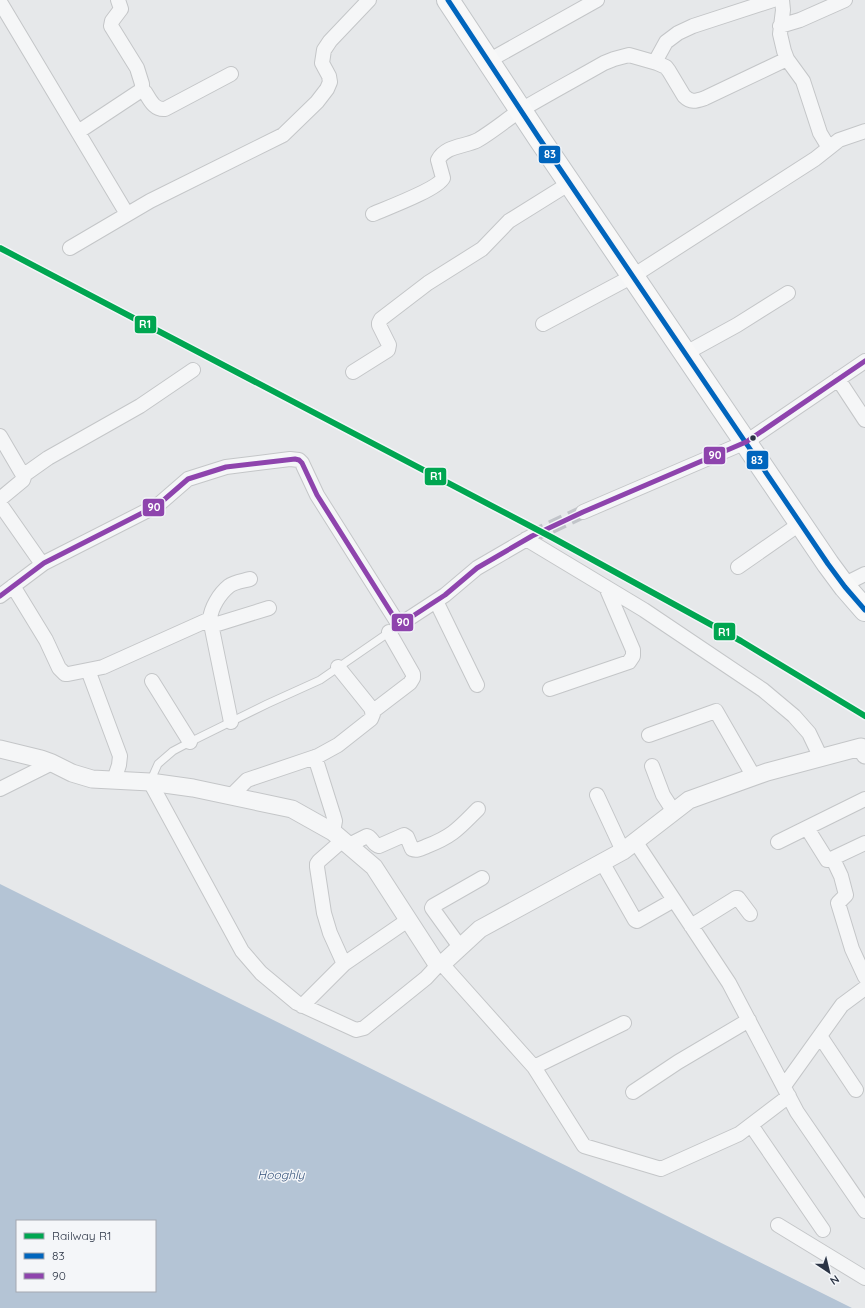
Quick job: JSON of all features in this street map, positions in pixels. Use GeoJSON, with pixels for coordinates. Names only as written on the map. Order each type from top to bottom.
{"type":"FeatureCollection","features":[{"type":"Feature","properties":{"kind":"main road"},"geometry":{"type":"LineString","coordinates":[[448,0],[521,111],[843,585],[865,610]]}},
{"type":"Feature","properties":{"kind":"street"},"geometry":{"type":"LineString","coordinates":[[118,0],[121,9],[112,20],[111,26],[138,68],[142,91]]}},
{"type":"Feature","properties":{"kind":"street"},"geometry":{"type":"LineString","coordinates":[[70,248],[127,214],[198,176],[282,135],[307,112],[326,89],[330,82],[322,63],[324,50],[330,41],[369,0]]}},
{"type":"Feature","properties":{"kind":"street"},"geometry":{"type":"LineString","coordinates":[[488,61],[597,0]]}},
{"type":"Feature","properties":{"kind":"street"},"geometry":{"type":"LineString","coordinates":[[655,62],[666,42],[678,33],[698,24],[773,0]]}},
{"type":"Feature","properties":{"kind":"street"},"geometry":{"type":"LineString","coordinates":[[782,0],[783,10],[780,26],[781,41],[787,59],[803,81],[816,124],[829,148]]}},
{"type":"Feature","properties":{"kind":"street"},"geometry":{"type":"LineString","coordinates":[[780,26],[807,17],[845,0]]}},
{"type":"Feature","properties":{"kind":"street"},"geometry":{"type":"LineString","coordinates":[[0,2],[127,214]]}},
{"type":"Feature","properties":{"kind":"street"},"geometry":{"type":"LineString","coordinates":[[374,214],[441,182],[443,178],[438,160],[442,154],[452,147],[477,140],[521,111],[604,63],[614,59],[629,55],[655,62],[666,67],[684,96],[694,101],[705,98],[787,59]]}},
{"type":"Feature","properties":{"kind":"street"},"geometry":{"type":"LineString","coordinates":[[142,91],[145,92],[156,108],[165,109],[231,74]]}},
{"type":"Feature","properties":{"kind":"street"},"geometry":{"type":"LineString","coordinates":[[78,132],[142,91]]}},
{"type":"Feature","properties":{"kind":"street"},"geometry":{"type":"LineString","coordinates":[[543,324],[634,276],[802,167],[839,140],[865,131]]}},
{"type":"Feature","properties":{"kind":"street"},"geometry":{"type":"LineString","coordinates":[[353,372],[389,348],[379,325],[381,319],[428,283],[482,249],[513,218],[570,183]]}},
{"type":"Feature","properties":{"kind":"street"},"geometry":{"type":"LineString","coordinates":[[686,354],[737,325],[788,293]]}},
{"type":"Feature","properties":{"kind":"street"},"geometry":{"type":"LineString","coordinates":[[583,512],[746,442],[865,361]]}},
{"type":"Feature","properties":{"kind":"street"},"geometry":{"type":"LineString","coordinates":[[0,499],[23,480],[24,475],[48,458],[140,406],[192,370]]}},
{"type":"Feature","properties":{"kind":"street"},"geometry":{"type":"LineString","coordinates":[[838,380],[865,420]]}},
{"type":"Feature","properties":{"kind":"street"},"geometry":{"type":"LineString","coordinates":[[0,436],[24,475]]}},
{"type":"Feature","properties":{"kind":"street"},"geometry":{"type":"LineString","coordinates":[[0,596],[42,564],[158,505],[188,479],[226,467],[295,459],[299,460],[394,628],[413,674],[413,678],[410,683],[372,712]]}},
{"type":"Feature","properties":{"kind":"street"},"geometry":{"type":"LineString","coordinates":[[0,504],[42,564]]}},
{"type":"Feature","properties":{"kind":"street"},"geometry":{"type":"LineString","coordinates":[[738,567],[801,523]]}},
{"type":"Feature","properties":{"kind":"street"},"geometry":{"type":"LineString","coordinates":[[394,628],[436,601],[477,568],[529,538],[644,610],[779,702],[809,733],[821,758]]}},
{"type":"Feature","properties":{"kind":"street"},"geometry":{"type":"LineString","coordinates":[[843,585],[865,574]]}},
{"type":"Feature","properties":{"kind":"street"},"geometry":{"type":"LineString","coordinates":[[231,722],[210,622],[211,612],[217,600],[229,586],[250,579]]}},
{"type":"Feature","properties":{"kind":"street"},"geometry":{"type":"LineString","coordinates":[[13,586],[65,674],[110,664],[210,622],[269,608]]}},
{"type":"Feature","properties":{"kind":"street"},"geometry":{"type":"LineString","coordinates":[[550,689],[629,662],[633,656],[633,650],[606,587]]}},
{"type":"Feature","properties":{"kind":"street"},"geometry":{"type":"LineString","coordinates":[[436,601],[477,685]]}},
{"type":"Feature","properties":{"kind":"street"},"geometry":{"type":"LineString","coordinates":[[232,795],[247,780],[315,757],[338,745],[371,720],[373,714],[371,708],[338,667]]}},
{"type":"Feature","properties":{"kind":"street"},"geometry":{"type":"LineString","coordinates":[[88,670],[120,756],[119,765],[114,780]]}},
{"type":"Feature","properties":{"kind":"street"},"geometry":{"type":"LineString","coordinates":[[152,680],[190,742]]}},
{"type":"Feature","properties":{"kind":"street"},"geometry":{"type":"LineString","coordinates":[[649,735],[716,711],[754,777]]}},
{"type":"Feature","properties":{"kind":"street"},"geometry":{"type":"LineString","coordinates":[[150,782],[242,951],[261,974],[302,1006],[356,1030],[360,1030],[426,978],[480,929],[629,846],[689,800],[754,777],[860,747],[865,755]]}},
{"type":"Feature","properties":{"kind":"street"},"geometry":{"type":"LineString","coordinates":[[0,750],[52,763],[84,777],[150,782],[193,788],[232,795],[292,809],[341,839],[374,867],[435,961],[441,964],[534,1067],[584,1146],[660,1169],[739,1134],[751,1125],[786,1091],[820,1036],[842,1005],[865,988]]}},
{"type":"Feature","properties":{"kind":"street"},"geometry":{"type":"LineString","coordinates":[[315,757],[341,839]]}},
{"type":"Feature","properties":{"kind":"street"},"geometry":{"type":"LineString","coordinates":[[0,789],[52,763]]}},
{"type":"Feature","properties":{"kind":"street"},"geometry":{"type":"LineString","coordinates":[[652,766],[663,795],[674,812]]}},
{"type":"Feature","properties":{"kind":"street"},"geometry":{"type":"LineString","coordinates":[[597,795],[629,846],[674,900],[729,983],[797,1112],[865,1211]]}},
{"type":"Feature","properties":{"kind":"street"},"geometry":{"type":"LineString","coordinates":[[778,842],[865,799]]}},
{"type":"Feature","properties":{"kind":"street"},"geometry":{"type":"LineString","coordinates":[[344,964],[330,933],[324,913],[317,867],[319,861],[341,839],[368,836],[375,844],[379,846],[404,835],[407,837],[412,849],[417,850],[441,841],[454,833],[478,809]]}},
{"type":"Feature","properties":{"kind":"street"},"geometry":{"type":"LineString","coordinates":[[807,828],[827,860],[865,843]]}},
{"type":"Feature","properties":{"kind":"street"},"geometry":{"type":"LineString","coordinates":[[833,858],[842,876],[846,895],[838,903],[852,949],[865,977]]}},
{"type":"Feature","properties":{"kind":"street"},"geometry":{"type":"LineString","coordinates":[[602,862],[635,920],[637,921],[674,900]]}},
{"type":"Feature","properties":{"kind":"street"},"geometry":{"type":"LineString","coordinates":[[460,947],[432,908],[482,878]]}},
{"type":"Feature","properties":{"kind":"street"},"geometry":{"type":"LineString","coordinates":[[691,926],[736,898],[738,898],[750,914]]}},
{"type":"Feature","properties":{"kind":"street"},"geometry":{"type":"LineString","coordinates":[[302,1006],[344,964],[408,920]]}},
{"type":"Feature","properties":{"kind":"street"},"geometry":{"type":"LineString","coordinates":[[633,1092],[678,1062],[749,1020]]}},
{"type":"Feature","properties":{"kind":"street"},"geometry":{"type":"LineString","coordinates":[[534,1067],[624,1023]]}},
{"type":"Feature","properties":{"kind":"street"},"geometry":{"type":"LineString","coordinates":[[820,1036],[856,1090]]}},
{"type":"Feature","properties":{"kind":"street"},"geometry":{"type":"LineString","coordinates":[[751,1125],[823,1230]]}},
{"type":"Feature","properties":{"kind":"street"},"geometry":{"type":"LineString","coordinates":[[778,1225],[865,1278]]}},
{"type":"Feature","properties":{"kind":"lane"},"geometry":{"type":"LineString","coordinates":[[150,782],[158,764],[190,742],[320,680],[394,628]]}},
{"type":"Feature","properties":{"kind":"water","name":"Hooghly"},"geometry":{"type":"Polygon","coordinates":[[[0,884],[852,1308],[0,1308],[0,884]]]}},
{"type":"Feature","properties":{"kind":"tunnel"},"geometry":{"type":"LineString","coordinates":[[532,536],[583,512]]}},
{"type":"Feature","properties":{"kind":"rail line","name":"R1"},"geometry":{"type":"LineString","coordinates":[[0,248],[553,538],[741,641],[865,716]]}},
{"type":"Feature","properties":{"kind":"transit line","name":"83"},"geometry":{"type":"LineString","coordinates":[[448,0],[539,138],[828,564],[865,610]]}},
{"type":"Feature","properties":{"kind":"transit line","name":"90"},"geometry":{"type":"LineString","coordinates":[[0,596],[44,563],[158,505],[188,479],[226,467],[295,459],[302,463],[317,495],[399,625],[445,595],[477,568],[532,536],[583,512],[746,442],[865,361]]}}]}
